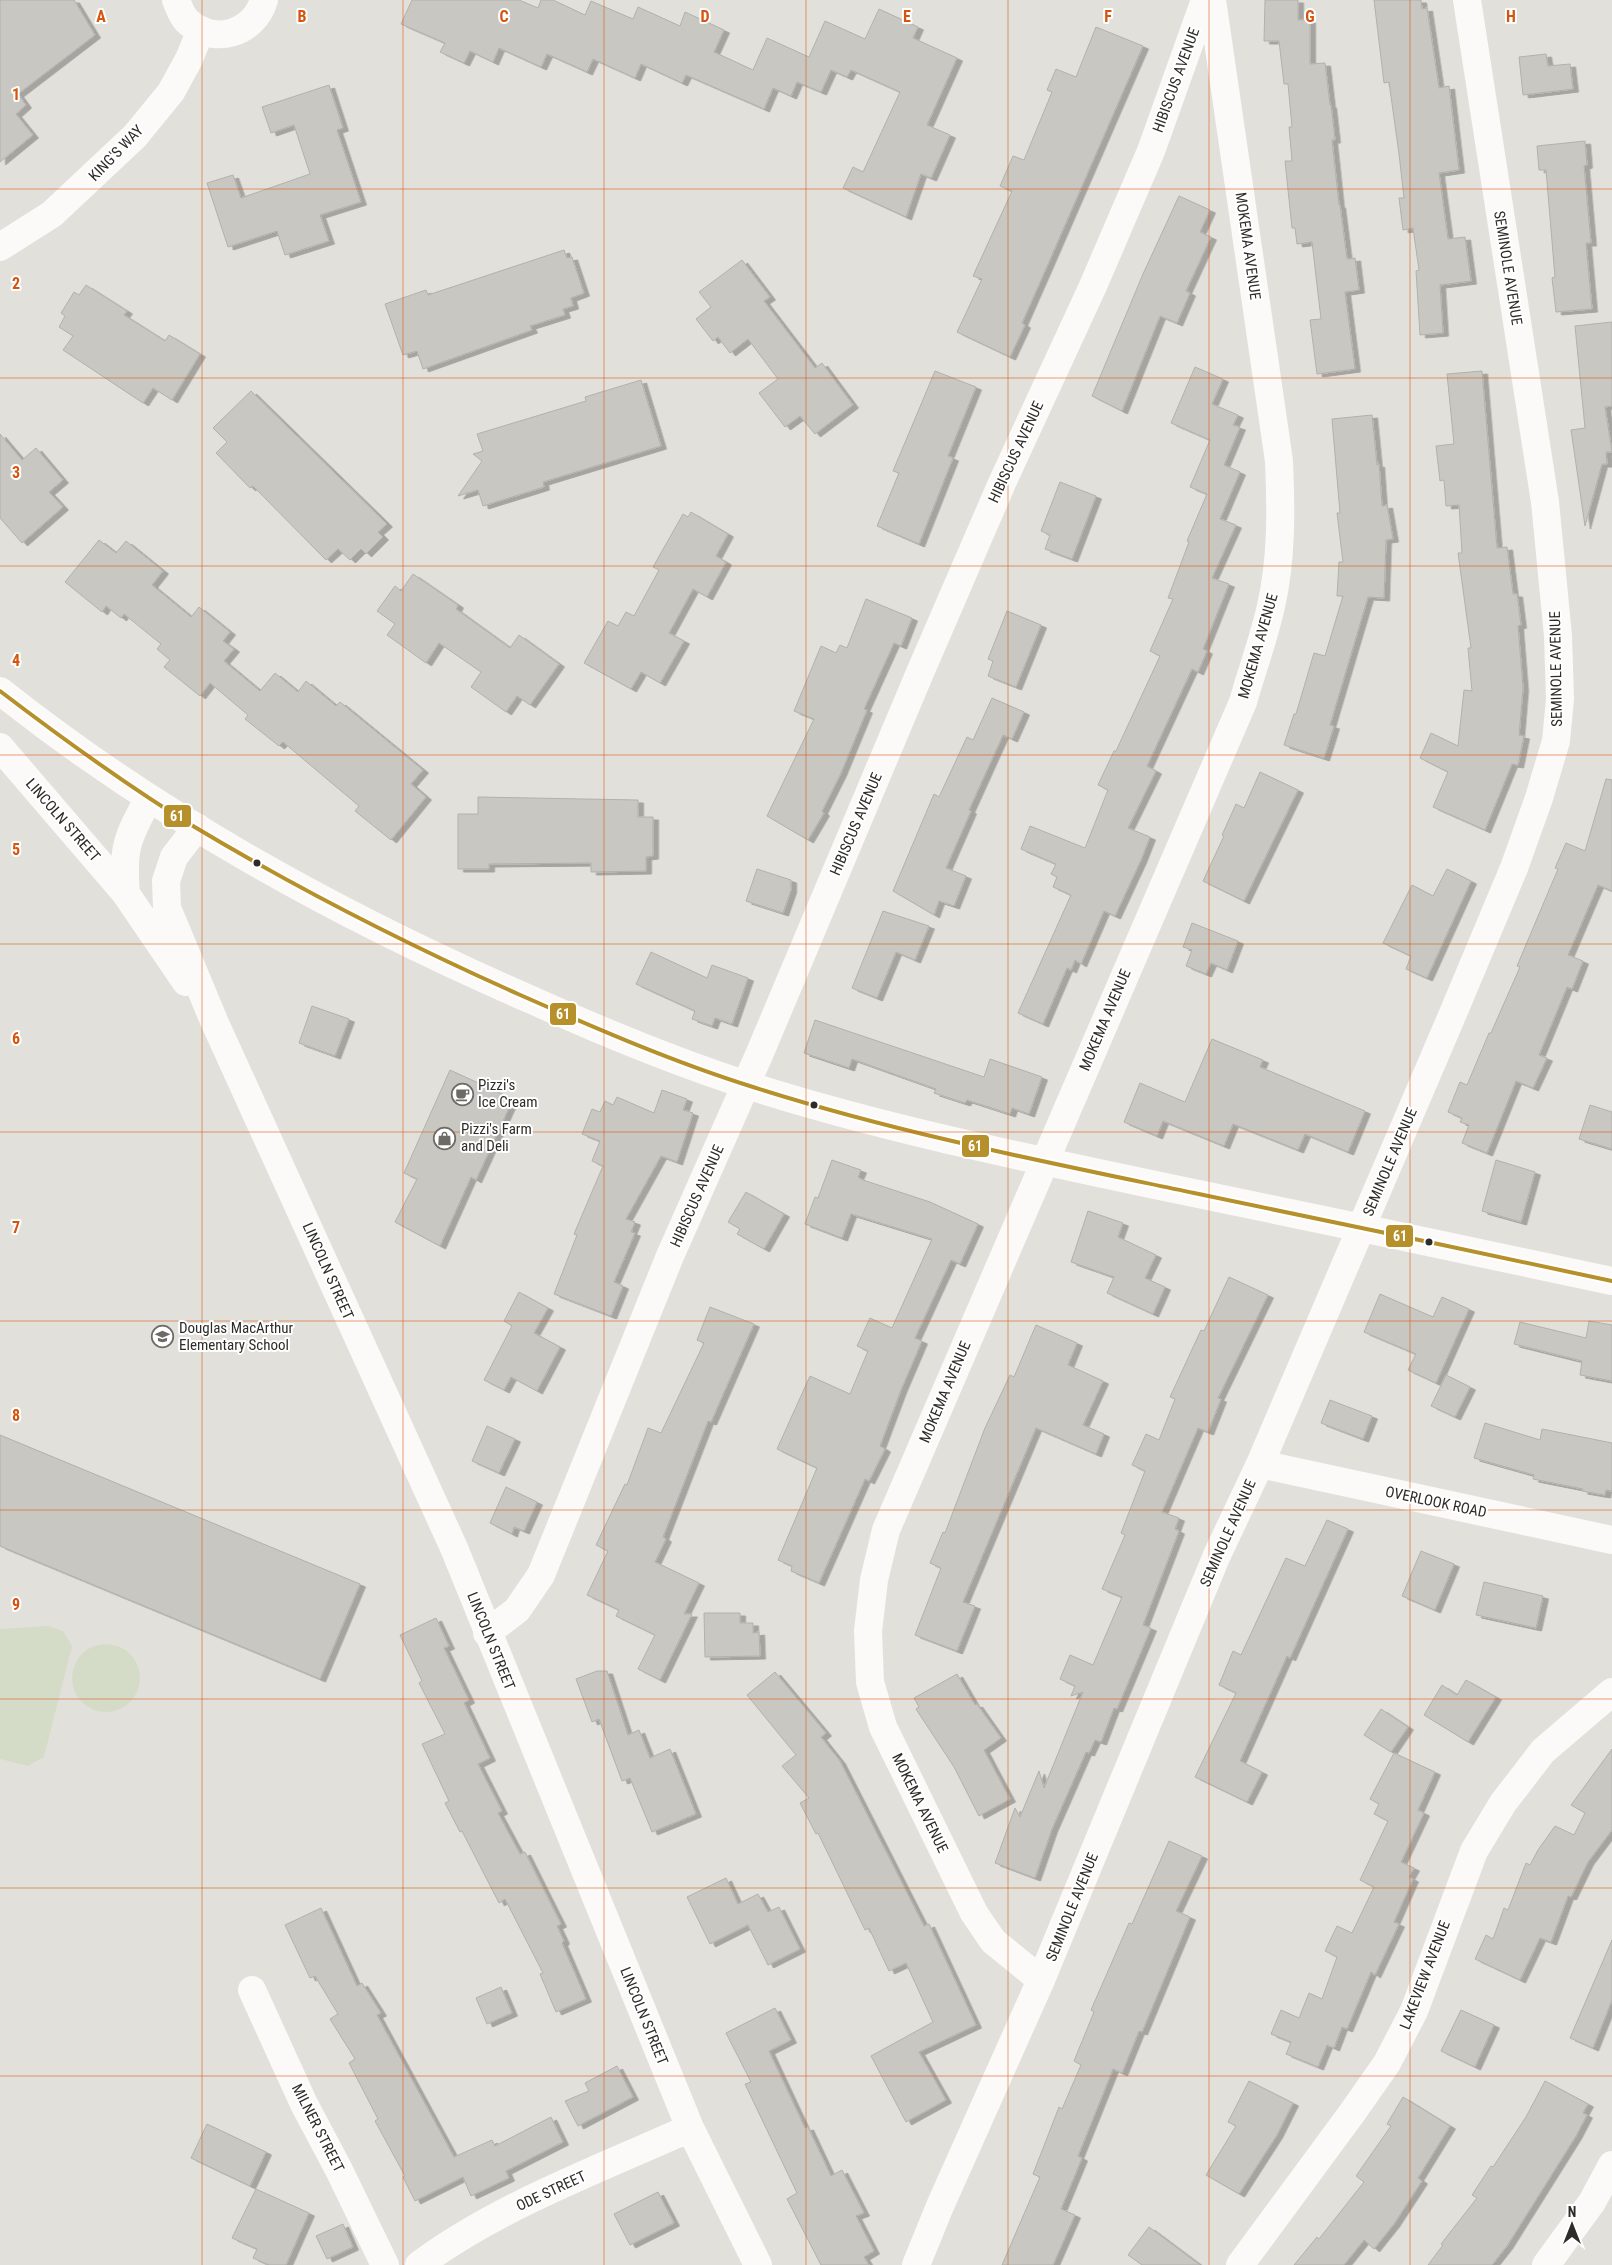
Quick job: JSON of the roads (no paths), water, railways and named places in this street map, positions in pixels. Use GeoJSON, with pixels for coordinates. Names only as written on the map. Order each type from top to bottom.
{"type":"FeatureCollection","features":[{"type":"Feature","properties":{"kind":"street"},"geometry":{"type":"LineString","coordinates":[[176,0],[187,21],[201,30],[215,35],[235,33],[250,24],[261,10],[264,0]]}},
{"type":"Feature","properties":{"kind":"street","name":"HIBISCUS AVENUE"},"geometry":{"type":"LineString","coordinates":[[487,1633],[516,1610],[541,1575],[670,1256],[747,1085],[994,501],[1093,286],[1151,151],[1204,0]]}},
{"type":"Feature","properties":{"kind":"street","name":"MOKEMA AVENUE"},"geometry":{"type":"LineString","coordinates":[[1041,1980],[993,1941],[970,1904],[883,1727],[870,1682],[868,1631],[874,1580],[886,1530],[1243,702],[1272,606],[1278,561],[1281,514],[1279,461],[1212,0]]}},
{"type":"Feature","properties":{"kind":"street","name":"SEMINOLE AVENUE"},"geometry":{"type":"LineString","coordinates":[[916,2265],[940,2206],[1041,1980],[1217,1555],[1260,1464],[1514,868],[1539,798],[1557,732],[1560,699],[1558,636],[1545,502],[1466,0]]}},
{"type":"Feature","properties":{"kind":"street","name":"KING'S WAY"},"geometry":{"type":"LineString","coordinates":[[0,247],[52,214],[135,136],[171,92],[189,59],[201,30]]}},
{"type":"Feature","properties":{"kind":"street"},"geometry":{"type":"LineString","coordinates":[[0,691],[103,767],[149,798],[288,880],[461,970],[590,1026],[747,1085],[892,1125],[1044,1162],[1612,1281]]}},
{"type":"Feature","properties":{"kind":"street","name":"LINCOLN STREET"},"geometry":{"type":"LineString","coordinates":[[0,746],[126,894],[214,1021]]}},
{"type":"Feature","properties":{"kind":"street","name":"LINCOLN STREET"},"geometry":{"type":"LineString","coordinates":[[126,894],[125,847],[132,829],[149,798]]}},
{"type":"Feature","properties":{"kind":"street","name":"LINCOLN STREET"},"geometry":{"type":"LineString","coordinates":[[197,827],[174,857],[166,881],[168,908],[214,1021],[454,1548],[690,2128],[758,2265]]}},
{"type":"Feature","properties":{"kind":"street","name":"OVERLOOK ROAD"},"geometry":{"type":"LineString","coordinates":[[1260,1464],[1612,1540]]}},
{"type":"Feature","properties":{"kind":"street","name":"LAKEVIEW AVENUE"},"geometry":{"type":"LineString","coordinates":[[1240,2265],[1387,2063],[1414,2011],[1474,1851],[1503,1803],[1543,1751],[1612,1692]]}},
{"type":"Feature","properties":{"kind":"street","name":"MILNER STREET"},"geometry":{"type":"LineString","coordinates":[[252,1990],[304,2104],[386,2265]]}},
{"type":"Feature","properties":{"kind":"street","name":"ODE STREET"},"geometry":{"type":"LineString","coordinates":[[419,2265],[438,2251],[533,2197],[690,2128]]}},
{"type":"Feature","properties":{"kind":"street"},"geometry":{"type":"LineString","coordinates":[[1546,2265],[1592,2202],[1612,2165]]}},
{"type":"Feature","properties":{"kind":"place","name":"Pizzi's Ice Cream"},"geometry":{"type":"Point","coordinates":[462,1094]}},
{"type":"Feature","properties":{"kind":"place","name":"Pizzi's Farm and Deli"},"geometry":{"type":"Point","coordinates":[445,1138]}},
{"type":"Feature","properties":{"kind":"place","name":"Douglas MacArthur Elementary School"},"geometry":{"type":"Point","coordinates":[163,1337]}}]}
